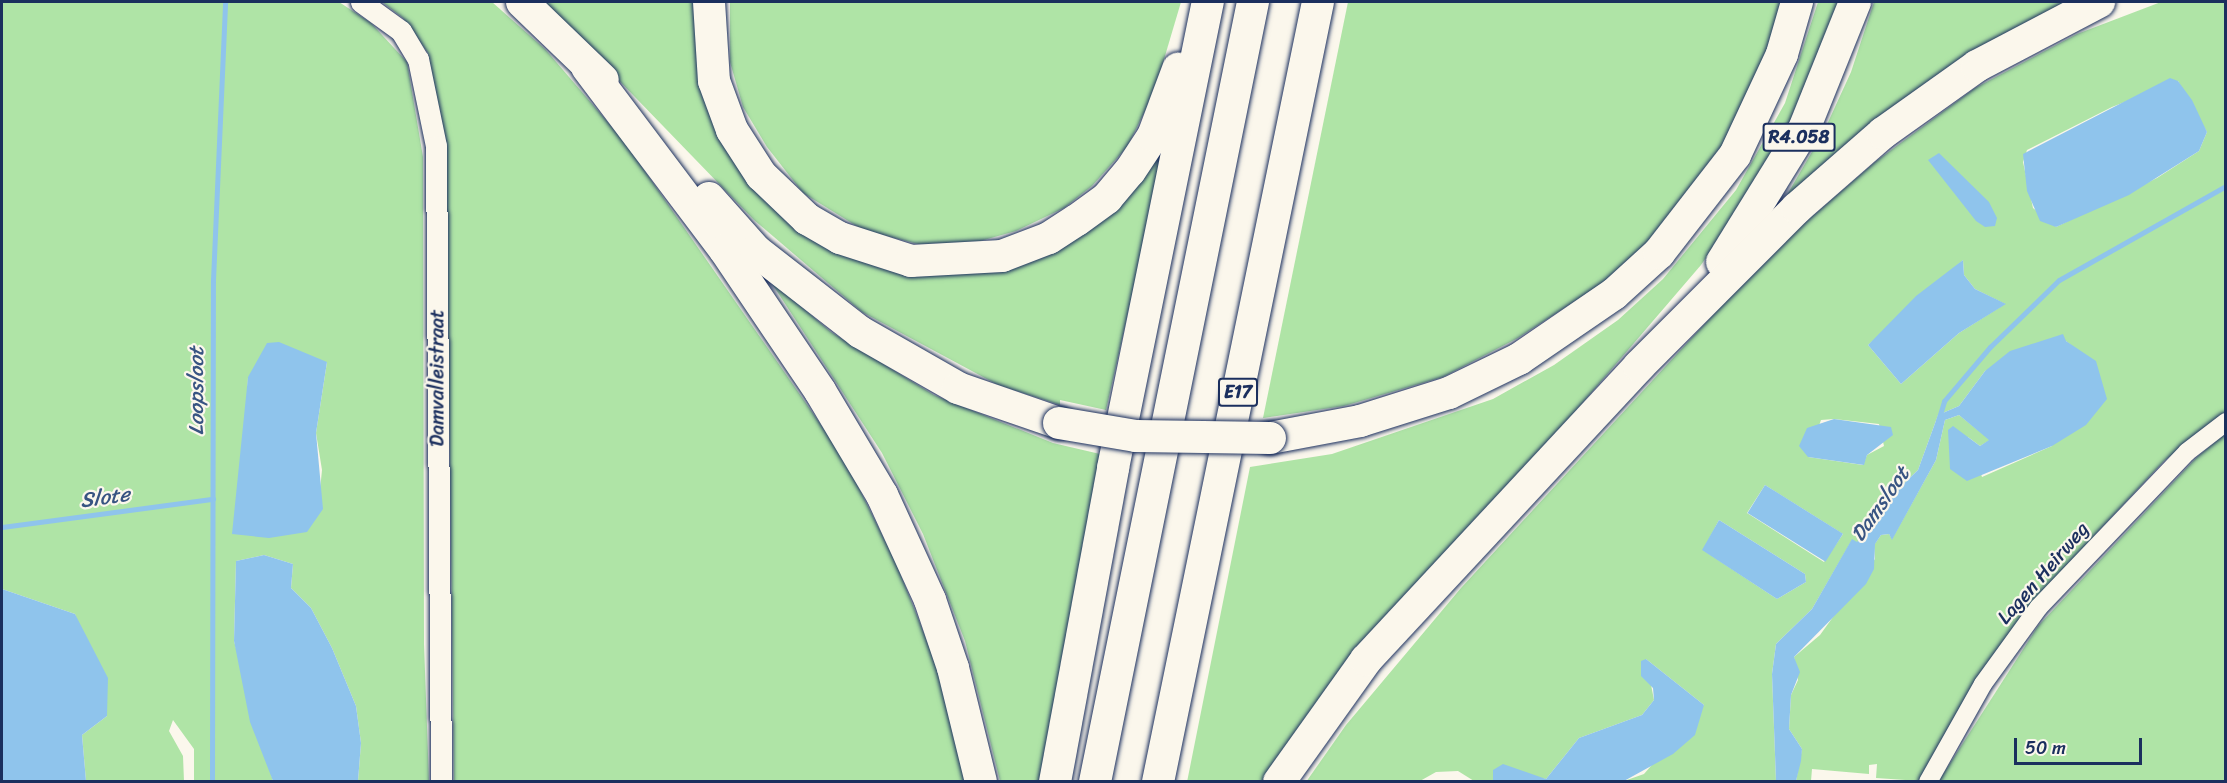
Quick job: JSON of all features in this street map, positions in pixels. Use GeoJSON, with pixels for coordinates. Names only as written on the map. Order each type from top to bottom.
{"type":"FeatureCollection","features":[{"type":"Feature","properties":{"kind":"highway"},"geometry":{"type":"LineString","coordinates":[[522,2],[587,67],[614,90],[756,251],[811,298],[907,362],[958,388],[1059,423],[1136,436],[1270,438],[1360,421],[1449,393],[1519,358],[1614,294],[1659,253],[1735,155],[1782,54],[1797,2]]}},
{"type":"Feature","properties":{"kind":"highway"},"geometry":{"type":"LineString","coordinates":[[709,2],[710,55],[722,105],[746,155],[781,197],[807,219],[872,252],[911,261],[963,261],[1002,256],[1050,238],[1107,198],[1153,136],[1175,82],[1195,2]]}},
{"type":"Feature","properties":{"kind":"highway"},"geometry":{"type":"LineString","coordinates":[[1055,782],[1091,581],[1208,2]]}},
{"type":"Feature","properties":{"kind":"highway"},"geometry":{"type":"LineString","coordinates":[[1095,782],[1253,2]]}},
{"type":"Feature","properties":{"kind":"highway","name":"E17"},"geometry":{"type":"LineString","coordinates":[[1158,782],[1318,2]]}},
{"type":"Feature","properties":{"kind":"highway","name":"R4.058"},"geometry":{"type":"LineString","coordinates":[[1639,366],[1722,262],[1776,178],[1832,69],[1855,2]]}},
{"type":"Feature","properties":{"kind":"highway"},"geometry":{"type":"LineString","coordinates":[[1279,782],[1366,660],[1639,366],[1797,208],[1883,134],[1977,66],[2099,2]]}},
{"type":"Feature","properties":{"kind":"highway"},"geometry":{"type":"LineString","coordinates":[[587,67],[725,250],[820,391],[882,495],[930,600],[953,668],[981,782]]}},
{"type":"Feature","properties":{"kind":"street","name":"Damvalleistraat"},"geometry":{"type":"LineString","coordinates":[[361,2],[401,31],[418,59],[436,146],[441,782]]}},
{"type":"Feature","properties":{"kind":"street","name":"Lagen Heirweg"},"geometry":{"type":"LineString","coordinates":[[1928,782],[1983,684],[2039,607],[2187,452],[2226,422]]}},
{"type":"Feature","properties":{"kind":"green space"},"geometry":{"type":"Polygon","coordinates":[[[2,2],[339,2],[371,23],[407,62],[423,157],[424,644],[429,781],[358,781],[361,743],[356,706],[332,648],[311,608],[291,588],[293,564],[264,555],[236,561],[234,641],[273,781],[194,781],[194,749],[173,720],[169,731],[183,756],[184,781],[86,781],[82,735],[107,716],[75,614],[2,589],[2,2]],[[327,362],[248,377],[245,434],[319,500],[322,470],[316,433],[327,362]]]}},
{"type":"Feature","properties":{"kind":"green space"},"geometry":{"type":"Polygon","coordinates":[[[382,2],[492,2],[545,49],[624,141],[844,458],[896,563],[941,676],[965,781],[454,781],[446,152],[428,53],[403,18],[382,2]]]}},
{"type":"Feature","properties":{"kind":"green space"},"geometry":{"type":"Polygon","coordinates":[[[543,2],[701,2],[703,62],[800,222],[1005,264],[1169,132],[1106,410],[1060,400],[1060,405],[998,385],[862,312],[754,220],[543,2]]]}},
{"type":"Feature","properties":{"kind":"green space"},"geometry":{"type":"Polygon","coordinates":[[[730,2],[1181,2],[1154,93],[1127,147],[1092,186],[1064,208],[1016,231],[973,243],[918,244],[863,230],[803,193],[767,147],[743,107],[730,62],[730,2]]]}},
{"type":"Feature","properties":{"kind":"green space"},"geometry":{"type":"Polygon","coordinates":[[[1348,2],[1784,2],[1771,48],[1724,150],[1649,241],[1600,285],[1518,338],[1443,377],[1344,406],[1263,418],[1348,2]]]}},
{"type":"Feature","properties":{"kind":"green space"},"geometry":{"type":"Polygon","coordinates":[[[1818,2],[1840,2],[1792,117],[1749,195],[1701,265],[1282,753],[1263,781],[1187,782],[1250,467],[1332,454],[1493,399],[1554,365],[1618,320],[1663,279],[1736,190],[1785,103],[1818,2]]]}},
{"type":"Feature","properties":{"kind":"green space"},"geometry":{"type":"Polygon","coordinates":[[[1874,2],[2075,2],[1776,214],[1824,131],[1851,72],[1874,2]]]}},
{"type":"Feature","properties":{"kind":"green space"},"geometry":{"type":"Polygon","coordinates":[[[2161,2],[2225,2],[2225,412],[2164,461],[2050,583],[1920,781],[1876,778],[1877,764],[1869,765],[1869,774],[1812,769],[1811,781],[1796,781],[1802,749],[1789,729],[1791,695],[1798,680],[1794,657],[1820,635],[1875,559],[1874,545],[1881,535],[1889,534],[1892,539],[1936,460],[1945,420],[1959,415],[1990,440],[1980,446],[1968,437],[1982,477],[2052,446],[2082,354],[2066,341],[1985,371],[1959,406],[1938,415],[1918,470],[1891,496],[1857,543],[1852,540],[1812,609],[1776,644],[1772,674],[1776,781],[1624,781],[1644,774],[1704,705],[1646,659],[1654,700],[1642,715],[1579,738],[1546,779],[1494,770],[1493,781],[1474,781],[1458,771],[1436,772],[1420,781],[1306,782],[1346,725],[1461,588],[1771,252],[1875,162],[1975,88],[2077,34],[2161,2]],[[2178,81],[2112,107],[2027,150],[2023,162],[2033,208],[2056,227],[2157,178],[2199,151],[2207,132],[2178,81]],[[1963,260],[1868,345],[1901,384],[1959,333],[2005,304],[1975,289],[1964,275],[1963,260]],[[1834,419],[1821,420],[1808,457],[1863,465],[1867,455],[1884,446],[1879,424],[1834,419]],[[1765,485],[1747,513],[1824,562],[1843,534],[1765,485]],[[1719,520],[1703,550],[1777,599],[1806,582],[1805,574],[1719,520]]]}},
{"type":"Feature","properties":{"kind":"green space"},"geometry":{"type":"Polygon","coordinates":[[[769,279],[831,332],[934,395],[1053,443],[1100,454],[1042,781],[1000,781],[965,641],[923,534],[882,453],[769,279]]]}},
{"type":"Feature","properties":{"kind":"green space"},"geometry":{"type":"Polygon","coordinates":[[[2225,434],[2225,781],[1938,782],[2038,626],[2197,457],[2225,434]]]}},
{"type":"Feature","properties":{"kind":"water"},"geometry":{"type":"Polygon","coordinates":[[[2170,78],[2178,81],[2192,100],[2207,132],[2199,151],[2129,195],[2056,227],[2040,221],[2027,191],[2023,154],[2170,78]]]}},
{"type":"Feature","properties":{"kind":"water"},"geometry":{"type":"Polygon","coordinates":[[[1939,153],[1989,202],[1997,218],[1995,226],[1985,227],[1976,221],[1928,160],[1939,153]]]}},
{"type":"Feature","properties":{"kind":"water"},"geometry":{"type":"Polygon","coordinates":[[[1963,260],[1964,275],[1975,289],[2006,304],[1959,333],[1901,384],[1868,345],[1916,296],[1963,260]]]}},
{"type":"Feature","properties":{"kind":"water"},"geometry":{"type":"Polygon","coordinates":[[[2063,334],[2066,341],[2096,361],[2107,399],[2086,425],[2052,446],[1967,481],[1950,469],[1948,430],[1953,426],[1980,446],[1989,440],[1959,415],[1945,420],[1936,460],[1892,540],[1889,534],[1881,535],[1875,544],[1874,569],[1866,584],[1794,657],[1800,672],[1791,695],[1789,729],[1802,749],[1801,761],[1796,781],[1776,781],[1772,674],[1776,644],[1812,609],[1852,539],[1857,542],[1891,496],[1918,470],[1938,415],[1959,406],[1985,371],[2010,351],[2063,334]]]}},
{"type":"Feature","properties":{"kind":"water"},"geometry":{"type":"Polygon","coordinates":[[[279,342],[327,362],[316,433],[323,509],[307,532],[269,538],[232,534],[248,377],[267,343],[279,342]]]}},
{"type":"Feature","properties":{"kind":"water"},"geometry":{"type":"Polygon","coordinates":[[[1834,419],[1891,427],[1893,435],[1867,455],[1864,465],[1808,457],[1799,446],[1807,428],[1834,419]]]}},
{"type":"Feature","properties":{"kind":"water"},"geometry":{"type":"Polygon","coordinates":[[[1765,485],[1843,534],[1826,562],[1748,513],[1765,485]]]}},
{"type":"Feature","properties":{"kind":"water"},"geometry":{"type":"Polygon","coordinates":[[[1719,520],[1805,574],[1806,582],[1777,599],[1702,550],[1719,520]]]}},
{"type":"Feature","properties":{"kind":"water"},"geometry":{"type":"Polygon","coordinates":[[[264,555],[293,564],[291,588],[311,608],[332,648],[356,706],[361,743],[358,781],[273,781],[250,722],[234,641],[236,561],[264,555]]]}},
{"type":"Feature","properties":{"kind":"water"},"geometry":{"type":"Polygon","coordinates":[[[2,589],[75,614],[108,678],[107,716],[82,735],[86,781],[2,781],[2,589]]]}},
{"type":"Feature","properties":{"kind":"water"},"geometry":{"type":"Polygon","coordinates":[[[1646,659],[1704,705],[1695,735],[1673,754],[1624,781],[1493,781],[1493,770],[1503,764],[1546,779],[1579,738],[1642,715],[1654,700],[1653,688],[1641,676],[1641,661],[1646,659]]]}},
{"type":"Feature","properties":{"kind":"waterway","name":"Loopsloot"},"geometry":{"type":"LineString","coordinates":[[212,782],[213,280],[225,2]]}},
{"type":"Feature","properties":{"kind":"waterway","name":"Damsloot"},"geometry":{"type":"LineString","coordinates":[[1938,421],[1944,401],[1990,347],[2059,280],[2226,186]]}},
{"type":"Feature","properties":{"kind":"waterway","name":"Slote"},"geometry":{"type":"LineString","coordinates":[[2,527],[213,499]]}}]}
